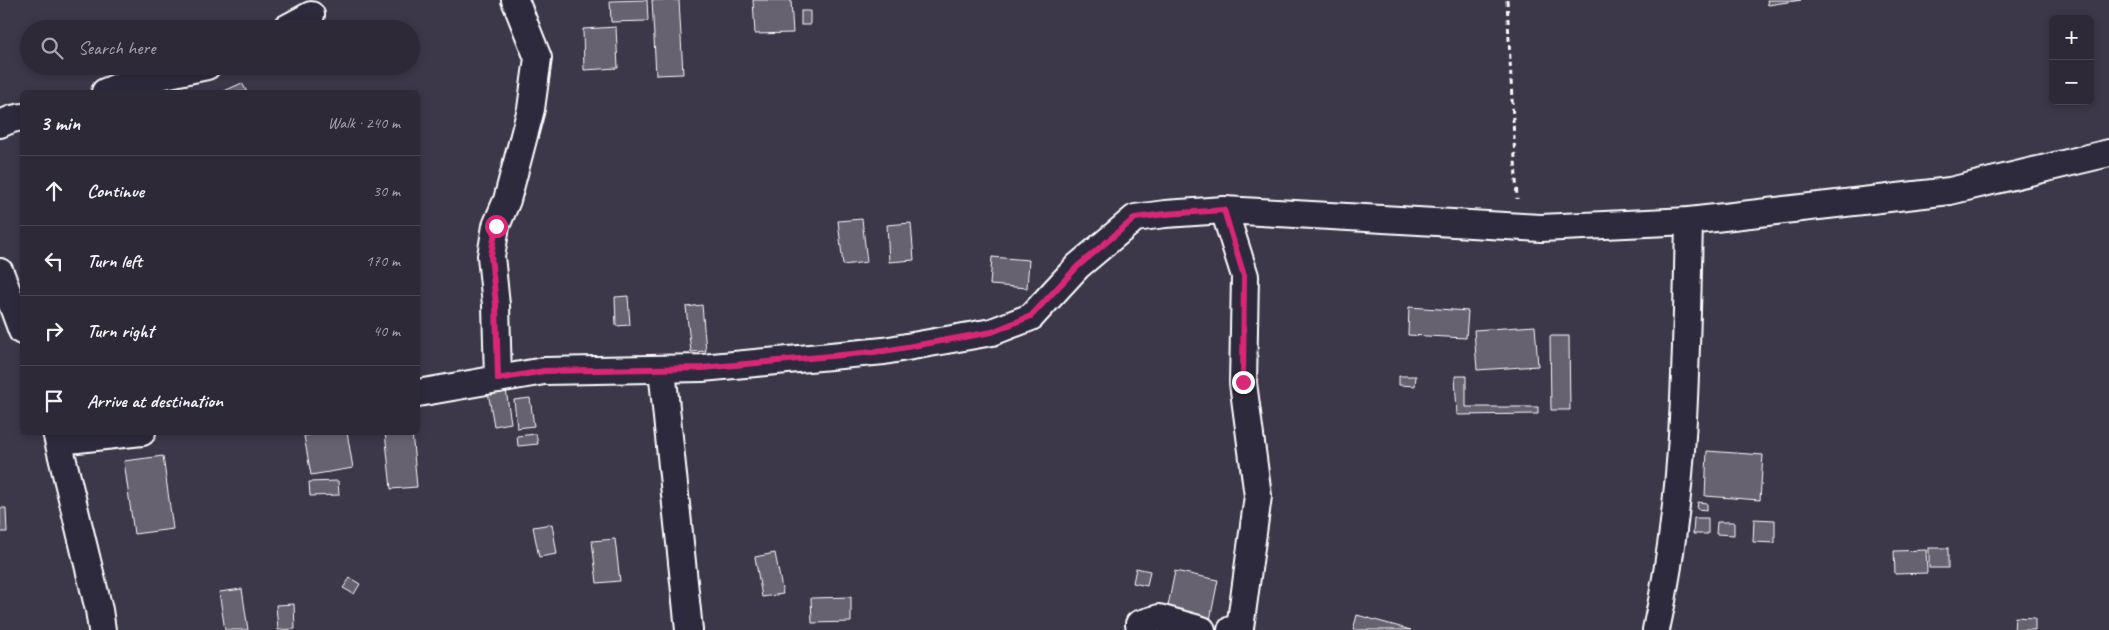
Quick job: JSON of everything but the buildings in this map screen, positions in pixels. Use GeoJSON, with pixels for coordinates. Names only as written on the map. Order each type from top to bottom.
{"type":"FeatureCollection","features":[{"type":"Feature","properties":{"kind":"street"},"geometry":{"type":"LineString","coordinates":[[498,379],[496,305],[491,256],[496,226],[507,200],[531,109],[538,58],[515,0]]}},
{"type":"Feature","properties":{"kind":"street"},"geometry":{"type":"LineString","coordinates":[[302,20],[311,15]]}},
{"type":"Feature","properties":{"kind":"street"},"geometry":{"type":"LineString","coordinates":[[110,90],[127,84],[167,75]]}},
{"type":"Feature","properties":{"kind":"street"},"geometry":{"type":"LineString","coordinates":[[0,124],[20,117]]}},
{"type":"Feature","properties":{"kind":"street"},"geometry":{"type":"LineString","coordinates":[[420,393],[544,371],[702,368],[884,351],[992,332],[1031,316],[1078,266],[1135,218],[1224,210],[1540,228],[1689,221],[1950,190],[2109,153]]}},
{"type":"Feature","properties":{"kind":"street"},"geometry":{"type":"LineString","coordinates":[[1224,210],[1244,276],[1243,382],[1258,496],[1240,628],[1231,630]]}},
{"type":"Feature","properties":{"kind":"street"},"geometry":{"type":"LineString","coordinates":[[1656,630],[1664,595],[1679,489],[1686,374],[1689,221]]}},
{"type":"Feature","properties":{"kind":"street"},"geometry":{"type":"LineString","coordinates":[[0,272],[20,326]]}},
{"type":"Feature","properties":{"kind":"street"},"geometry":{"type":"LineString","coordinates":[[662,369],[689,630]]}},
{"type":"Feature","properties":{"kind":"street"},"geometry":{"type":"LineString","coordinates":[[91,435],[57,437],[99,610],[102,630]]}},
{"type":"Feature","properties":{"kind":"street"},"geometry":{"type":"LineString","coordinates":[[1140,630],[1139,624],[1159,618],[1202,630]]}},
{"type":"Feature","properties":{"kind":"path"},"geometry":{"type":"LineString","coordinates":[[1507,0],[1518,227]]}},
{"type":"Feature","properties":{"kind":"route"},"geometry":{"type":"LineString","coordinates":[[496,226],[491,256],[496,305],[498,379],[544,371],[702,368],[884,351],[992,332],[1031,316],[1078,266],[1135,218],[1224,210],[1244,276],[1243,382]]}}]}
